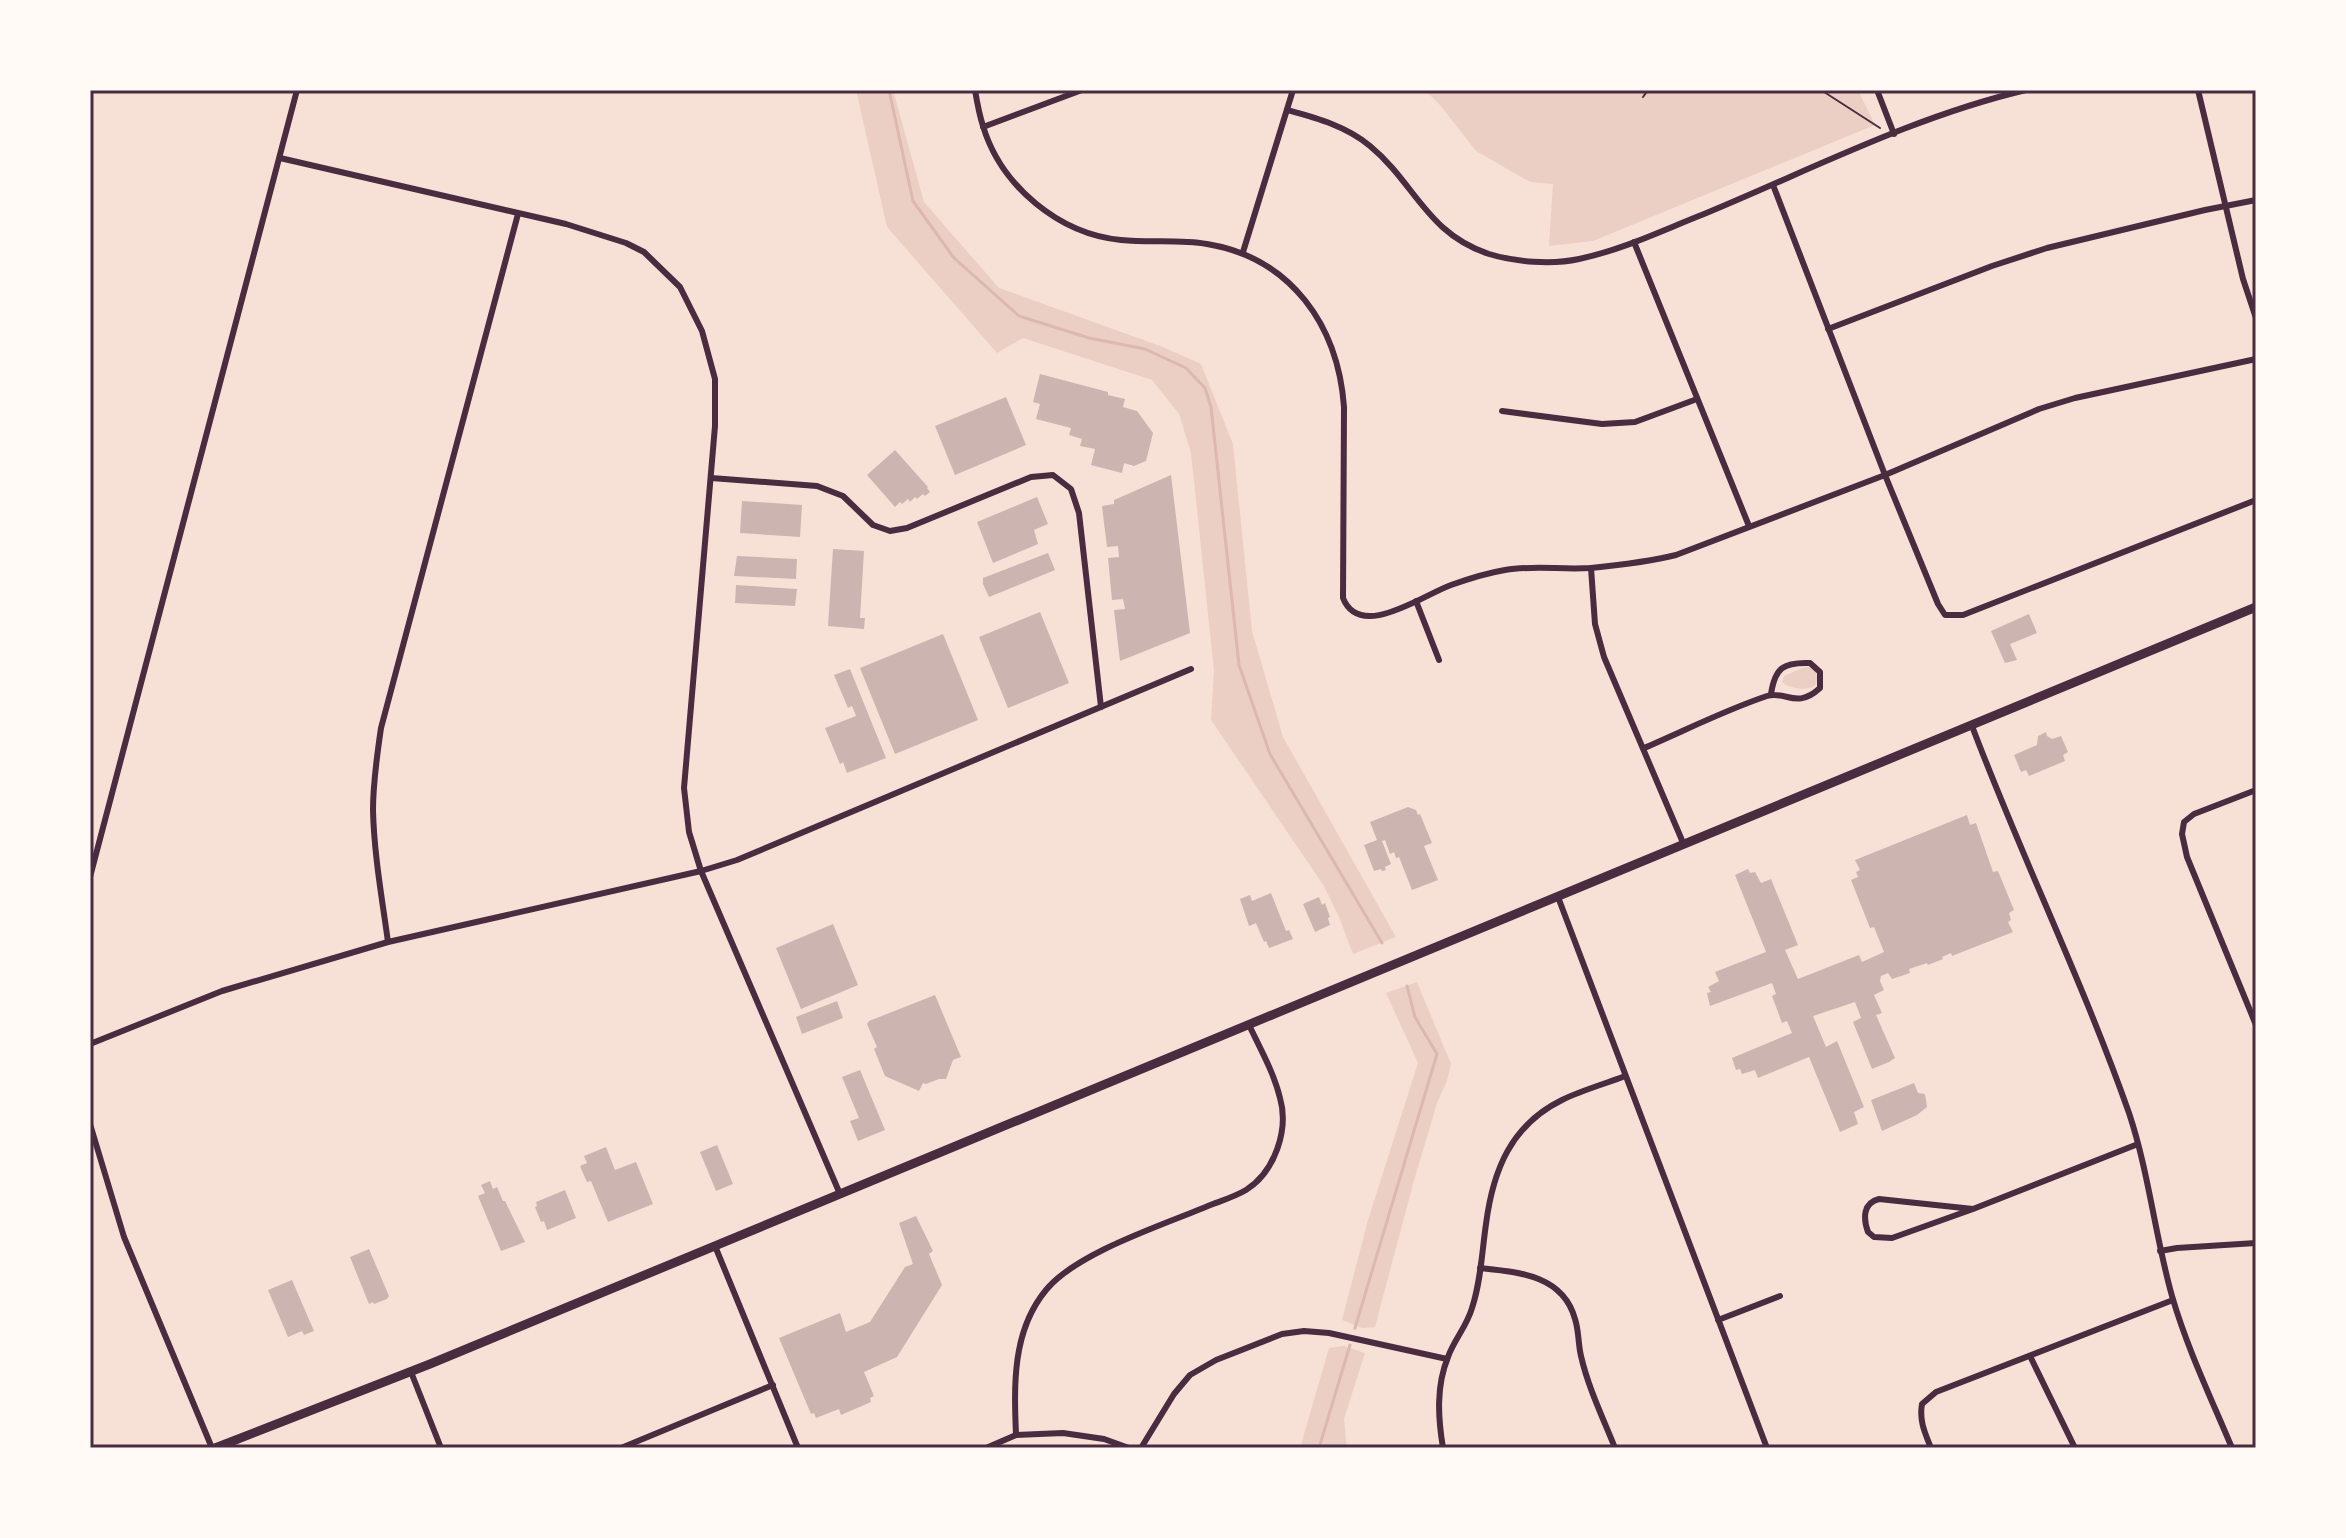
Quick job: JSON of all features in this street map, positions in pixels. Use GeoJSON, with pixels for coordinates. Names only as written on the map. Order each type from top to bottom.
{"type":"FeatureCollection","features":[{"type":"Feature","properties":{"kind":"main road"},"geometry":{"type":"LineString","coordinates":[[214,1448],[411,1372],[2256,607]]}},
{"type":"Feature","properties":{"kind":"street"},"geometry":{"type":"LineString","coordinates":[[90,877],[297,90]]}},
{"type":"Feature","properties":{"kind":"street"},"geometry":{"type":"LineString","coordinates":[[975,90],[983,127],[993,151],[1021,190],[1040,207],[1092,234],[1121,240],[1188,241],[1243,252],[1282,277],[1303,297],[1327,332],[1340,370],[1344,407],[1342,592],[1345,602],[1355,614],[1371,617],[1450,585],[1504,570],[1591,568],[1641,563],[1676,555],[1885,475],[2039,409],[2075,398],[2256,359]]}},
{"type":"Feature","properties":{"kind":"street"},"geometry":{"type":"LineString","coordinates":[[983,127],[1082,90]]}},
{"type":"Feature","properties":{"kind":"street"},"geometry":{"type":"LineString","coordinates":[[1243,252],[1293,90]]}},
{"type":"Feature","properties":{"kind":"street"},"geometry":{"type":"LineString","coordinates":[[1877,90],[1894,134]]}},
{"type":"Feature","properties":{"kind":"street"},"geometry":{"type":"LineString","coordinates":[[1287,110],[1355,135],[1372,148],[1428,214],[1458,240],[1493,255],[1556,262],[1578,259],[1634,242],[1894,134],[1995,97],[2026,90]]}},
{"type":"Feature","properties":{"kind":"street"},"geometry":{"type":"LineString","coordinates":[[2198,90],[2243,279],[2256,318]]}},
{"type":"Feature","properties":{"kind":"street"},"geometry":{"type":"LineString","coordinates":[[280,158],[566,224],[626,243],[644,252],[680,287],[702,331],[715,379],[715,426],[684,788],[689,832],[701,871],[840,1194]]}},
{"type":"Feature","properties":{"kind":"street"},"geometry":{"type":"LineString","coordinates":[[1773,185],[1885,475],[1945,615],[1963,615],[2256,500]]}},
{"type":"Feature","properties":{"kind":"street"},"geometry":{"type":"LineString","coordinates":[[1828,329],[2047,248],[2256,200]]}},
{"type":"Feature","properties":{"kind":"street"},"geometry":{"type":"LineString","coordinates":[[388,942],[375,848],[373,807],[381,728],[518,214]]}},
{"type":"Feature","properties":{"kind":"street"},"geometry":{"type":"LineString","coordinates":[[1634,242],[1749,526]]}},
{"type":"Feature","properties":{"kind":"street"},"geometry":{"type":"LineString","coordinates":[[1502,411],[1602,424],[1635,422],[1697,399]]}},
{"type":"Feature","properties":{"kind":"street"},"geometry":{"type":"LineString","coordinates":[[711,478],[817,486],[843,496],[873,525],[890,531],[907,528],[1031,477],[1053,475],[1071,489],[1079,513],[1101,707]]}},
{"type":"Feature","properties":{"kind":"street"},"geometry":{"type":"LineString","coordinates":[[1591,568],[1595,624],[1604,657],[1684,845]]}},
{"type":"Feature","properties":{"kind":"street"},"geometry":{"type":"LineString","coordinates":[[1416,601],[1439,660]]}},
{"type":"Feature","properties":{"kind":"street"},"geometry":{"type":"LineString","coordinates":[[1644,748],[1771,694],[1798,699],[1811,696],[1820,688],[1820,672],[1810,663],[1796,662],[1782,668],[1774,676],[1771,694]]}},
{"type":"Feature","properties":{"kind":"street"},"geometry":{"type":"LineString","coordinates":[[90,1044],[222,991],[388,942],[701,871],[737,860],[1191,669]]}},
{"type":"Feature","properties":{"kind":"street"},"geometry":{"type":"LineString","coordinates":[[1972,726],[2128,1112],[2173,1300],[2232,1448]]}},
{"type":"Feature","properties":{"kind":"street"},"geometry":{"type":"LineString","coordinates":[[2256,790],[2194,814],[2184,822],[2182,834],[2187,857],[2256,1025]]}},
{"type":"Feature","properties":{"kind":"street"},"geometry":{"type":"LineString","coordinates":[[1558,897],[1767,1448]]}},
{"type":"Feature","properties":{"kind":"street"},"geometry":{"type":"LineString","coordinates":[[1016,1435],[1015,1363],[1027,1321],[1046,1289],[1084,1258],[1248,1189],[1270,1164],[1279,1145],[1283,1124],[1280,1098],[1249,1025]]}},
{"type":"Feature","properties":{"kind":"street"},"geometry":{"type":"LineString","coordinates":[[1443,1448],[1439,1407],[1441,1382],[1447,1359],[1472,1311],[1494,1176],[1517,1136],[1545,1109],[1625,1076]]}},
{"type":"Feature","properties":{"kind":"street"},"geometry":{"type":"LineString","coordinates":[[90,1124],[124,1237],[214,1448]]}},
{"type":"Feature","properties":{"kind":"street"},"geometry":{"type":"LineString","coordinates":[[1973,1209],[1879,1199],[1871,1201],[1865,1218],[1868,1232],[1874,1237],[1892,1238],[1973,1209],[2138,1144]]}},
{"type":"Feature","properties":{"kind":"street"},"geometry":{"type":"LineString","coordinates":[[2160,1251],[2256,1243]]}},
{"type":"Feature","properties":{"kind":"street"},"geometry":{"type":"LineString","coordinates":[[715,1246],[798,1448]]}},
{"type":"Feature","properties":{"kind":"street"},"geometry":{"type":"LineString","coordinates":[[1480,1268],[1533,1276],[1562,1293],[1576,1320],[1581,1356],[1615,1448]]}},
{"type":"Feature","properties":{"kind":"street"},"geometry":{"type":"LineString","coordinates":[[1718,1320],[1780,1296]]}},
{"type":"Feature","properties":{"kind":"street"},"geometry":{"type":"LineString","coordinates":[[1931,1448],[1921,1423],[1921,1414],[1922,1404],[1936,1392],[2173,1300]]}},
{"type":"Feature","properties":{"kind":"street"},"geometry":{"type":"LineString","coordinates":[[1141,1448],[1174,1394],[1190,1375],[1216,1360],[1282,1334],[1304,1331],[1329,1333],[1447,1359]]}},
{"type":"Feature","properties":{"kind":"street"},"geometry":{"type":"LineString","coordinates":[[2030,1356],[2075,1448]]}},
{"type":"Feature","properties":{"kind":"street"},"geometry":{"type":"LineString","coordinates":[[411,1372],[441,1448]]}},
{"type":"Feature","properties":{"kind":"street"},"geometry":{"type":"LineString","coordinates":[[621,1448],[773,1385]]}},
{"type":"Feature","properties":{"kind":"street"},"geometry":{"type":"LineString","coordinates":[[986,1448],[1016,1435],[1063,1433],[1104,1439],[1129,1448]]}},
{"type":"Feature","properties":{"kind":"path"},"geometry":{"type":"LineString","coordinates":[[1643,97],[1648,90]]}},
{"type":"Feature","properties":{"kind":"path"},"geometry":{"type":"LineString","coordinates":[[1821,90],[1871,124],[1894,134]]}},
{"type":"Feature","properties":{"kind":"shaded area"},"geometry":{"type":"Polygon","coordinates":[[[856,90],[893,90],[924,202],[999,288],[1163,347],[1201,364],[1233,444],[1252,631],[1283,737],[1396,937],[1353,954],[1324,886],[1211,720],[1214,671],[1191,453],[1179,414],[1152,380],[1023,338],[997,353],[887,227],[856,90]]]}},
{"type":"Feature","properties":{"kind":"shaded area"},"geometry":{"type":"Polygon","coordinates":[[[1425,90],[1858,90],[1875,125],[1593,241],[1549,246],[1553,184],[1530,182],[1476,151],[1425,90]]]}},
{"type":"Feature","properties":{"kind":"shaded area"},"geometry":{"type":"Polygon","coordinates":[[[1809,667],[1818,677],[1815,686],[1798,688],[1782,682],[1784,676],[1809,667]]]}},
{"type":"Feature","properties":{"kind":"shaded area"},"geometry":{"type":"Polygon","coordinates":[[[1417,982],[1451,1064],[1413,1184],[1375,1327],[1362,1328],[1342,1320],[1368,1220],[1418,1063],[1386,993],[1417,982]]]}},
{"type":"Feature","properties":{"kind":"shaded area"},"geometry":{"type":"Polygon","coordinates":[[[1344,1346],[1365,1353],[1344,1419],[1347,1448],[1300,1448],[1329,1348],[1344,1346]]]}},
{"type":"Feature","properties":{"kind":"building"},"geometry":{"type":"Polygon","coordinates":[[[1040,374],[1125,399],[1123,407],[1137,411],[1153,433],[1146,461],[1134,466],[1124,463],[1122,473],[1091,465],[1095,449],[1080,446],[1082,439],[1069,435],[1071,428],[1036,419],[1040,404],[1033,402],[1040,374]]]}},
{"type":"Feature","properties":{"kind":"building"},"geometry":{"type":"Polygon","coordinates":[[[1006,397],[1026,445],[955,475],[935,426],[1006,397]]]}},
{"type":"Feature","properties":{"kind":"building"},"geometry":{"type":"Polygon","coordinates":[[[895,450],[930,492],[910,502],[908,499],[902,504],[900,502],[895,507],[867,475],[895,450]]]}},
{"type":"Feature","properties":{"kind":"building"},"geometry":{"type":"Polygon","coordinates":[[[1171,475],[1190,633],[1120,661],[1114,610],[1125,609],[1123,599],[1112,600],[1108,558],[1119,557],[1118,546],[1107,547],[1102,506],[1114,504],[1114,500],[1171,475]]]}},
{"type":"Feature","properties":{"kind":"building"},"geometry":{"type":"Polygon","coordinates":[[[1037,497],[1048,524],[1034,530],[1038,544],[993,563],[977,522],[1037,497]]]}},
{"type":"Feature","properties":{"kind":"building"},"geometry":{"type":"Polygon","coordinates":[[[742,501],[802,505],[800,537],[740,533],[742,501]]]}},
{"type":"Feature","properties":{"kind":"building"},"geometry":{"type":"Polygon","coordinates":[[[833,549],[864,551],[860,618],[865,618],[864,629],[828,626],[833,549]]]}},
{"type":"Feature","properties":{"kind":"building"},"geometry":{"type":"Polygon","coordinates":[[[1048,553],[1055,570],[989,597],[983,578],[1048,553]]]}},
{"type":"Feature","properties":{"kind":"building"},"geometry":{"type":"Polygon","coordinates":[[[737,556],[797,559],[796,579],[734,576],[737,556]]]}},
{"type":"Feature","properties":{"kind":"building"},"geometry":{"type":"Polygon","coordinates":[[[736,585],[797,589],[795,606],[735,603],[736,585]]]}},
{"type":"Feature","properties":{"kind":"building"},"geometry":{"type":"Polygon","coordinates":[[[1040,612],[1069,683],[1008,708],[979,637],[1040,612]]]}},
{"type":"Feature","properties":{"kind":"building"},"geometry":{"type":"Polygon","coordinates":[[[2029,614],[2037,633],[2010,644],[2017,660],[2005,663],[1991,631],[2029,614]]]}},
{"type":"Feature","properties":{"kind":"building"},"geometry":{"type":"Polygon","coordinates":[[[943,634],[978,720],[895,754],[860,668],[943,634]]]}},
{"type":"Feature","properties":{"kind":"building"},"geometry":{"type":"Polygon","coordinates":[[[850,669],[886,758],[847,773],[825,728],[856,716],[852,706],[848,708],[834,675],[850,669]]]}},
{"type":"Feature","properties":{"kind":"building"},"geometry":{"type":"Polygon","coordinates":[[[2046,732],[2052,739],[2061,736],[2068,752],[2063,755],[2065,761],[2029,776],[2026,770],[2021,772],[2014,755],[2037,745],[2038,736],[2046,732]]]}},
{"type":"Feature","properties":{"kind":"building"},"geometry":{"type":"Polygon","coordinates":[[[1408,807],[1420,814],[1432,843],[1424,846],[1438,880],[1412,890],[1399,857],[1396,858],[1394,852],[1390,854],[1385,840],[1382,841],[1391,864],[1382,871],[1374,871],[1364,845],[1377,840],[1370,822],[1408,807]]]}},
{"type":"Feature","properties":{"kind":"building"},"geometry":{"type":"Polygon","coordinates":[[[1967,815],[1970,825],[1976,823],[1993,872],[1998,871],[2014,910],[2009,913],[2011,920],[2008,922],[2013,932],[1952,956],[1951,953],[1928,965],[1909,969],[1910,973],[1892,979],[1888,973],[1881,976],[1884,990],[1874,995],[1882,1013],[1876,1015],[1895,1058],[1889,1062],[1872,1069],[1853,1022],[1861,1018],[1855,1002],[1813,1016],[1826,1047],[1837,1041],[1864,1107],[1854,1112],[1858,1124],[1840,1132],[1809,1057],[1758,1078],[1755,1070],[1742,1074],[1740,1069],[1736,1070],[1732,1058],[1792,1033],[1787,1021],[1782,1023],[1772,996],[1776,994],[1772,983],[1710,1006],[1707,993],[1711,992],[1708,987],[1719,981],[1715,972],[1766,952],[1735,875],[1748,869],[1750,873],[1755,872],[1761,883],[1771,879],[1798,945],[1785,950],[1798,979],[1859,955],[1862,962],[1884,952],[1874,927],[1870,928],[1851,880],[1858,877],[1856,872],[1860,870],[1855,860],[1967,815]]]}},
{"type":"Feature","properties":{"kind":"building"},"geometry":{"type":"Polygon","coordinates":[[[1271,893],[1286,931],[1289,930],[1293,939],[1269,948],[1256,923],[1249,926],[1240,899],[1250,895],[1252,901],[1271,893]]]}},
{"type":"Feature","properties":{"kind":"building"},"geometry":{"type":"Polygon","coordinates":[[[1319,897],[1322,905],[1325,903],[1330,925],[1315,932],[1303,904],[1319,897]]]}},
{"type":"Feature","properties":{"kind":"building"},"geometry":{"type":"Polygon","coordinates":[[[833,924],[858,985],[801,1009],[776,948],[833,924]]]}},
{"type":"Feature","properties":{"kind":"building"},"geometry":{"type":"Polygon","coordinates":[[[935,995],[961,1057],[953,1060],[946,1079],[923,1083],[919,1091],[885,1076],[867,1024],[935,995]]]}},
{"type":"Feature","properties":{"kind":"building"},"geometry":{"type":"Polygon","coordinates":[[[837,1001],[843,1018],[802,1034],[796,1017],[837,1001]]]}},
{"type":"Feature","properties":{"kind":"building"},"geometry":{"type":"Polygon","coordinates":[[[860,1070],[885,1130],[858,1141],[850,1121],[859,1118],[842,1077],[860,1070]]]}},
{"type":"Feature","properties":{"kind":"building"},"geometry":{"type":"Polygon","coordinates":[[[1914,1083],[1918,1093],[1925,1094],[1927,1107],[1882,1131],[1871,1100],[1914,1083]]]}},
{"type":"Feature","properties":{"kind":"building"},"geometry":{"type":"Polygon","coordinates":[[[717,1145],[733,1184],[716,1191],[700,1152],[717,1145]]]}},
{"type":"Feature","properties":{"kind":"building"},"geometry":{"type":"Polygon","coordinates":[[[606,1147],[615,1170],[636,1162],[653,1204],[608,1222],[591,1181],[587,1182],[580,1166],[587,1163],[584,1156],[606,1147]]]}},
{"type":"Feature","properties":{"kind":"building"},"geometry":{"type":"Polygon","coordinates":[[[490,1181],[493,1189],[497,1187],[525,1242],[501,1251],[478,1196],[485,1193],[481,1185],[490,1181]]]}},
{"type":"Feature","properties":{"kind":"building"},"geometry":{"type":"Polygon","coordinates":[[[565,1190],[576,1218],[547,1230],[535,1207],[536,1202],[565,1190]]]}},
{"type":"Feature","properties":{"kind":"building"},"geometry":{"type":"Polygon","coordinates":[[[916,1216],[933,1251],[929,1254],[942,1285],[897,1357],[864,1372],[874,1396],[870,1398],[871,1402],[841,1415],[839,1409],[816,1418],[814,1413],[811,1414],[779,1338],[840,1313],[846,1332],[870,1322],[905,1267],[913,1264],[899,1223],[916,1216]]]}},
{"type":"Feature","properties":{"kind":"building"},"geometry":{"type":"Polygon","coordinates":[[[369,1249],[389,1296],[374,1304],[369,1304],[350,1257],[369,1249]]]}},
{"type":"Feature","properties":{"kind":"building"},"geometry":{"type":"Polygon","coordinates":[[[292,1280],[314,1331],[304,1335],[302,1331],[288,1337],[268,1290],[292,1280]]]}},
{"type":"Feature","properties":{"kind":"waterway"},"geometry":{"type":"LineString","coordinates":[[889,90],[913,201],[954,258],[1019,316],[1089,338],[1145,349],[1186,368],[1205,388],[1211,407],[1239,665],[1270,754],[1382,943]]}},
{"type":"Feature","properties":{"kind":"waterway"},"geometry":{"type":"LineString","coordinates":[[1355,1328],[1437,1054],[1415,1017],[1407,986]]}},
{"type":"Feature","properties":{"kind":"waterway"},"geometry":{"type":"LineString","coordinates":[[1319,1448],[1350,1345]]}}]}
